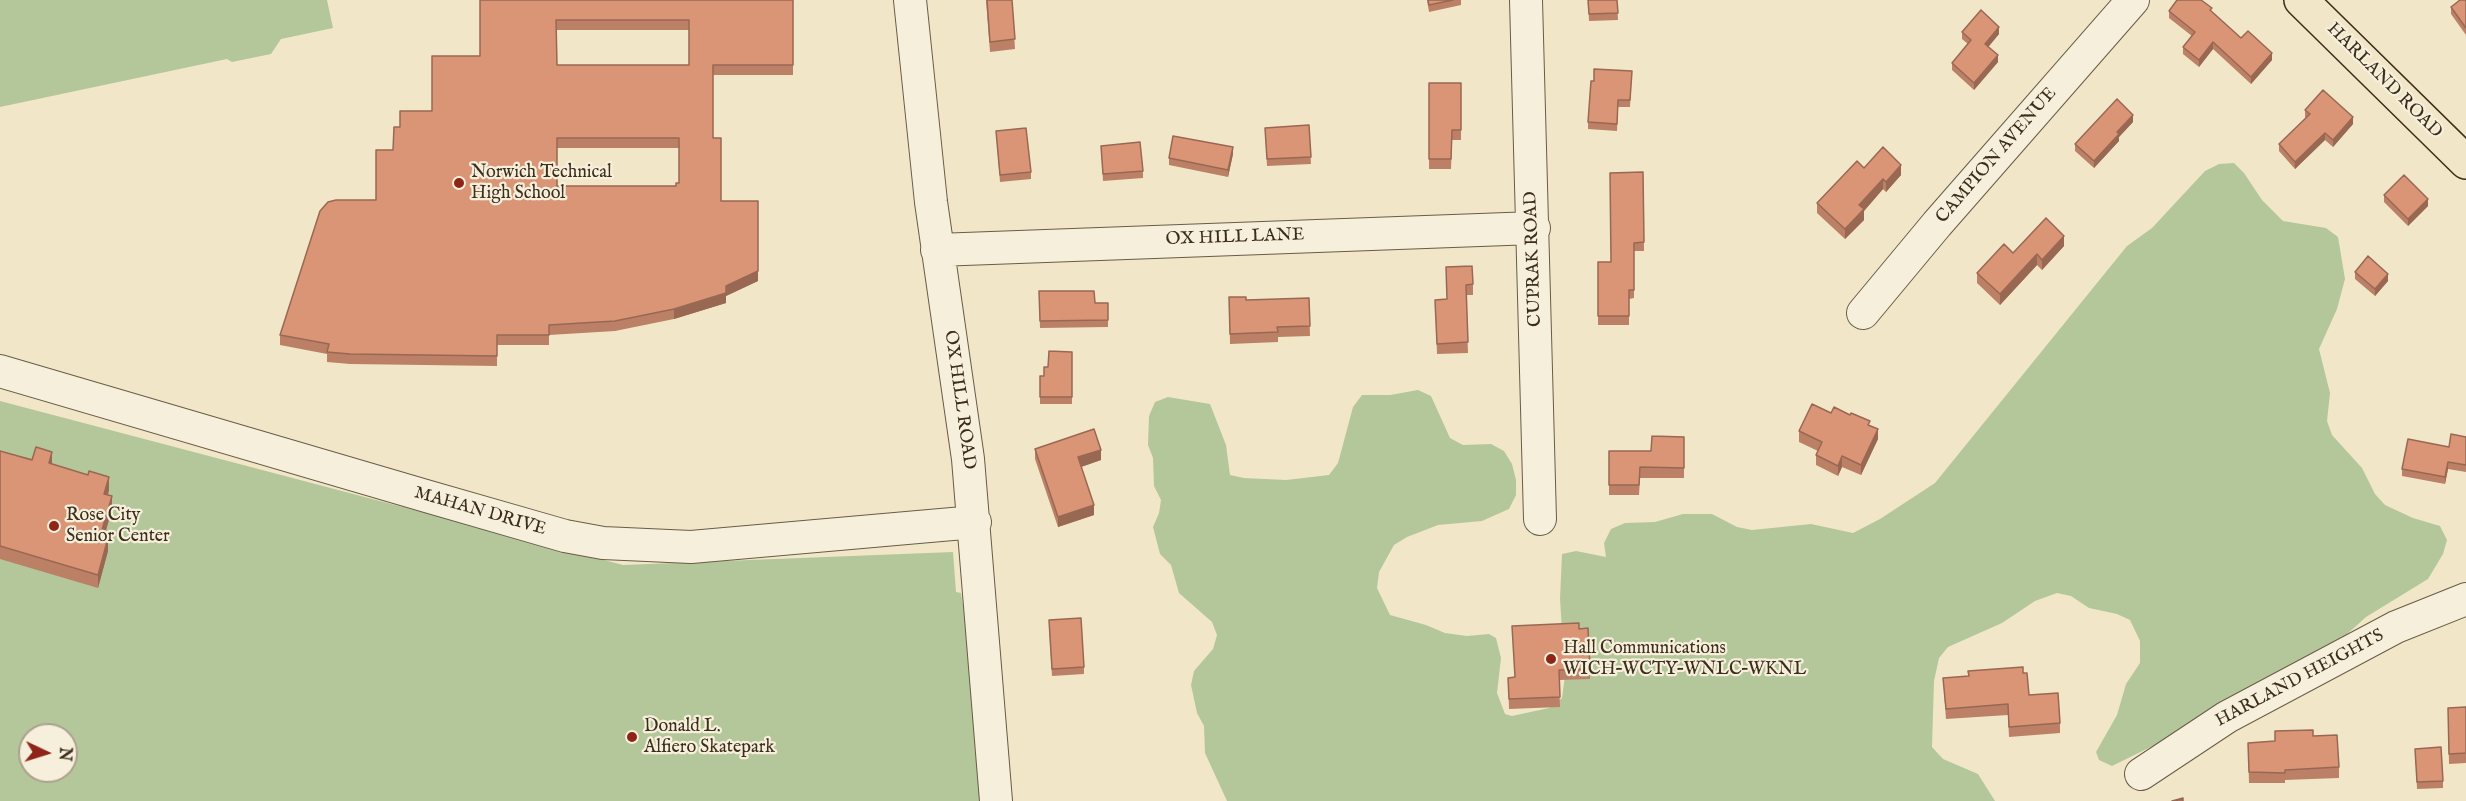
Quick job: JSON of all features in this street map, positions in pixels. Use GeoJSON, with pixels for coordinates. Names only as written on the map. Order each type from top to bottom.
{"type":"FeatureCollection","features":[{"type":"Feature","properties":{"kind":"main road","name":"HARLAND ROAD"},"geometry":{"type":"LineString","coordinates":[[2301,0],[2466,162]]}},
{"type":"Feature","properties":{"kind":"street","name":"OX HILL ROAD"},"geometry":{"type":"LineString","coordinates":[[910,0],[937,250],[975,522],[996,801]]}},
{"type":"Feature","properties":{"kind":"street","name":"CUPRAK ROAD"},"geometry":{"type":"LineString","coordinates":[[1526,0],[1534,228],[1540,519]]}},
{"type":"Feature","properties":{"kind":"street","name":"CAMPION AVENUE"},"geometry":{"type":"LineString","coordinates":[[1863,313],[1937,224],[2133,0]]}},
{"type":"Feature","properties":{"kind":"street","name":"OX HILL LANE"},"geometry":{"type":"LineString","coordinates":[[937,250],[1534,228]]}},
{"type":"Feature","properties":{"kind":"street","name":"MAHAN DRIVE"},"geometry":{"type":"LineString","coordinates":[[0,371],[565,536],[603,543],[691,547],[975,522]]}},
{"type":"Feature","properties":{"kind":"street","name":"HARLAND HEIGHTS"},"geometry":{"type":"LineString","coordinates":[[2141,774],[2227,717],[2396,627],[2466,599]]}},
{"type":"Feature","properties":{"kind":"green space"},"geometry":{"type":"Polygon","coordinates":[[[0,0],[327,0],[333,28],[281,39],[271,54],[232,62],[227,59],[0,107],[0,0]]]}},
{"type":"Feature","properties":{"kind":"green space"},"geometry":{"type":"Polygon","coordinates":[[[2234,163],[2244,173],[2262,200],[2283,221],[2326,228],[2338,237],[2345,279],[2337,309],[2319,349],[2330,393],[2327,421],[2332,435],[2362,468],[2375,494],[2385,505],[2413,518],[2440,526],[2447,540],[2443,554],[2428,579],[2366,617],[2345,636],[2179,733],[2112,766],[2099,760],[2096,752],[2117,715],[2126,684],[2140,663],[2140,641],[2130,620],[2117,614],[2089,608],[2071,596],[2057,593],[2035,601],[2002,623],[1948,647],[1939,658],[1934,681],[1932,747],[1943,759],[1978,774],[1995,801],[1227,801],[1205,753],[1204,726],[1197,713],[1191,685],[1194,671],[1213,649],[1217,635],[1212,622],[1179,593],[1171,565],[1160,554],[1153,527],[1161,500],[1154,486],[1153,458],[1148,445],[1149,416],[1155,402],[1168,397],[1210,404],[1226,445],[1230,475],[1244,478],[1286,480],[1329,475],[1338,463],[1353,407],[1362,395],[1390,395],[1418,390],[1431,396],[1450,438],[1463,445],[1491,444],[1504,451],[1512,464],[1516,480],[1516,495],[1509,509],[1482,521],[1438,525],[1407,537],[1394,545],[1379,572],[1377,588],[1390,615],[1445,633],[1467,636],[1489,634],[1496,638],[1501,658],[1497,693],[1505,714],[1512,716],[1549,708],[1562,698],[1565,676],[1560,599],[1562,554],[1576,551],[1606,557],[1604,543],[1611,529],[1625,523],[1655,522],[1683,514],[1712,514],[1737,527],[1752,530],[1811,524],[1853,533],[1880,519],[1935,483],[2127,246],[2152,228],[2205,171],[2219,164],[2234,163]]]}},
{"type":"Feature","properties":{"kind":"green space"},"geometry":{"type":"Polygon","coordinates":[[[0,401],[623,565],[953,552],[956,592],[961,593],[967,628],[981,801],[0,801],[0,401]]]}},
{"type":"Feature","properties":{"kind":"building"},"geometry":{"type":"Polygon","coordinates":[[[480,0],[793,0],[793,65],[713,65],[713,138],[721,138],[721,201],[758,201],[758,271],[726,286],[726,293],[674,309],[615,321],[549,325],[549,335],[497,335],[497,356],[327,352],[329,344],[280,335],[320,211],[328,202],[336,200],[376,200],[376,150],[393,150],[394,127],[400,127],[400,111],[432,111],[432,56],[480,56],[480,0]],[[556,20],[557,65],[689,65],[689,20],[556,20]],[[557,138],[557,186],[676,186],[676,183],[679,183],[679,138],[557,138]]]}},
{"type":"Feature","properties":{"kind":"building"},"geometry":{"type":"Polygon","coordinates":[[[987,0],[1012,0],[1015,39],[990,42],[987,0]]]}},
{"type":"Feature","properties":{"kind":"building"},"geometry":{"type":"Polygon","coordinates":[[[1428,0],[1453,0],[1429,5],[1428,0]]]}},
{"type":"Feature","properties":{"kind":"building"},"geometry":{"type":"Polygon","coordinates":[[[1588,0],[1617,0],[1618,13],[1589,14],[1588,0]]]}},
{"type":"Feature","properties":{"kind":"building"},"geometry":{"type":"Polygon","coordinates":[[[2177,0],[2201,0],[2241,38],[2248,31],[2272,53],[2251,77],[2213,42],[2199,60],[2183,47],[2195,32],[2169,11],[2177,0]]]}},
{"type":"Feature","properties":{"kind":"building"},"geometry":{"type":"Polygon","coordinates":[[[2460,0],[2466,0],[2466,28],[2451,7],[2460,0]]]}},
{"type":"Feature","properties":{"kind":"building"},"geometry":{"type":"Polygon","coordinates":[[[1981,10],[1999,27],[1985,44],[1998,55],[1974,83],[1952,63],[1971,40],[1962,32],[1981,10]]]}},
{"type":"Feature","properties":{"kind":"building"},"geometry":{"type":"Polygon","coordinates":[[[1594,69],[1632,71],[1630,100],[1618,100],[1617,124],[1588,122],[1594,69]]]}},
{"type":"Feature","properties":{"kind":"building"},"geometry":{"type":"Polygon","coordinates":[[[1429,83],[1461,83],[1461,130],[1452,130],[1451,159],[1429,159],[1429,83]]]}},
{"type":"Feature","properties":{"kind":"building"},"geometry":{"type":"Polygon","coordinates":[[[2323,90],[2353,117],[2333,140],[2325,133],[2295,162],[2279,144],[2310,114],[2305,110],[2323,90]]]}},
{"type":"Feature","properties":{"kind":"building"},"geometry":{"type":"Polygon","coordinates":[[[2117,99],[2133,115],[2094,161],[2075,144],[2117,99]]]}},
{"type":"Feature","properties":{"kind":"building"},"geometry":{"type":"Polygon","coordinates":[[[1309,125],[1311,157],[1267,159],[1265,128],[1309,125]]]}},
{"type":"Feature","properties":{"kind":"building"},"geometry":{"type":"Polygon","coordinates":[[[1026,128],[1031,172],[1000,175],[996,131],[1026,128]]]}},
{"type":"Feature","properties":{"kind":"building"},"geometry":{"type":"Polygon","coordinates":[[[1173,136],[1233,147],[1228,170],[1169,158],[1173,136]]]}},
{"type":"Feature","properties":{"kind":"building"},"geometry":{"type":"Polygon","coordinates":[[[1140,142],[1143,171],[1103,174],[1101,146],[1140,142]]]}},
{"type":"Feature","properties":{"kind":"building"},"geometry":{"type":"Polygon","coordinates":[[[1883,147],[1901,165],[1886,182],[1883,179],[1859,205],[1864,209],[1845,229],[1817,203],[1857,161],[1864,168],[1883,147]]]}},
{"type":"Feature","properties":{"kind":"building"},"geometry":{"type":"Polygon","coordinates":[[[1643,172],[1644,242],[1634,243],[1634,290],[1629,290],[1629,316],[1598,316],[1598,262],[1611,262],[1610,173],[1643,172]]]}},
{"type":"Feature","properties":{"kind":"building"},"geometry":{"type":"Polygon","coordinates":[[[2404,175],[2428,199],[2408,219],[2384,195],[2404,175]]]}},
{"type":"Feature","properties":{"kind":"building"},"geometry":{"type":"Polygon","coordinates":[[[2046,218],[2064,236],[2042,260],[2037,254],[2000,294],[1977,273],[2004,244],[2013,253],[2046,218]]]}},
{"type":"Feature","properties":{"kind":"building"},"geometry":{"type":"Polygon","coordinates":[[[2368,256],[2388,274],[2375,289],[2355,272],[2368,256]]]}},
{"type":"Feature","properties":{"kind":"building"},"geometry":{"type":"Polygon","coordinates":[[[1472,266],[1473,284],[1466,285],[1468,342],[1437,344],[1435,300],[1447,299],[1446,267],[1472,266]]]}},
{"type":"Feature","properties":{"kind":"building"},"geometry":{"type":"Polygon","coordinates":[[[1039,291],[1094,291],[1095,303],[1108,303],[1108,320],[1040,321],[1039,291]]]}},
{"type":"Feature","properties":{"kind":"building"},"geometry":{"type":"Polygon","coordinates":[[[1229,297],[1246,297],[1246,300],[1309,298],[1310,326],[1277,327],[1278,332],[1230,334],[1229,297]]]}},
{"type":"Feature","properties":{"kind":"building"},"geometry":{"type":"Polygon","coordinates":[[[1049,351],[1072,352],[1072,397],[1040,397],[1040,376],[1044,376],[1044,367],[1048,367],[1049,351]]]}},
{"type":"Feature","properties":{"kind":"building"},"geometry":{"type":"Polygon","coordinates":[[[1812,404],[1831,413],[1834,407],[1850,415],[1851,413],[1870,421],[1868,425],[1878,429],[1861,465],[1842,456],[1838,466],[1816,455],[1822,442],[1799,431],[1812,404]]]}},
{"type":"Feature","properties":{"kind":"building"},"geometry":{"type":"Polygon","coordinates":[[[1094,429],[1101,450],[1078,457],[1094,505],[1058,517],[1035,449],[1094,429]]]}},
{"type":"Feature","properties":{"kind":"building"},"geometry":{"type":"Polygon","coordinates":[[[2451,434],[2466,437],[2466,465],[2448,462],[2445,477],[2402,469],[2408,439],[2449,447],[2451,434]]]}},
{"type":"Feature","properties":{"kind":"building"},"geometry":{"type":"Polygon","coordinates":[[[1652,436],[1684,437],[1684,468],[1640,467],[1639,485],[1609,485],[1609,451],[1651,451],[1652,436]]]}},
{"type":"Feature","properties":{"kind":"building","name":"Rose City Senior Center"},"geometry":{"type":"Polygon","coordinates":[[[36,447],[52,452],[49,463],[88,475],[89,471],[109,477],[104,494],[112,496],[102,530],[106,531],[104,537],[108,538],[98,575],[0,546],[0,451],[32,460],[36,447]]]}},
{"type":"Feature","properties":{"kind":"building"},"geometry":{"type":"Polygon","coordinates":[[[1081,618],[1084,667],[1052,669],[1049,620],[1081,618]]]}},
{"type":"Feature","properties":{"kind":"building","name":"Hall Communications WICH–WCTY–WNLC–WKNL"},"geometry":{"type":"Polygon","coordinates":[[[1579,623],[1579,629],[1588,628],[1590,669],[1559,670],[1560,697],[1509,699],[1508,678],[1515,677],[1512,626],[1579,623]]]}},
{"type":"Feature","properties":{"kind":"building"},"geometry":{"type":"Polygon","coordinates":[[[2023,667],[2023,673],[2027,673],[2029,695],[2058,693],[2060,723],[2009,727],[2008,704],[1946,709],[1943,678],[1969,676],[1968,671],[2023,667]]]}},
{"type":"Feature","properties":{"kind":"building"},"geometry":{"type":"Polygon","coordinates":[[[2466,707],[2466,753],[2449,754],[2448,708],[2466,707]]]}},
{"type":"Feature","properties":{"kind":"building"},"geometry":{"type":"Polygon","coordinates":[[[2313,730],[2313,736],[2337,735],[2339,767],[2285,770],[2285,773],[2249,772],[2248,743],[2275,741],[2275,731],[2313,730]]]}},
{"type":"Feature","properties":{"kind":"building"},"geometry":{"type":"Polygon","coordinates":[[[2441,747],[2443,781],[2417,782],[2415,749],[2441,747]]]}},
{"type":"Feature","properties":{"kind":"place","name":"Norwich Technical High School"},"geometry":{"type":"Point","coordinates":[459,183]}},
{"type":"Feature","properties":{"kind":"place","name":"Rose City Senior Center"},"geometry":{"type":"Point","coordinates":[54,526]}},
{"type":"Feature","properties":{"kind":"place","name":"Hall Communications WICH–WCTY–WNLC–WKNL"},"geometry":{"type":"Point","coordinates":[1551,659]}},
{"type":"Feature","properties":{"kind":"place","name":"Donald L. Alfiero Skatepark"},"geometry":{"type":"Point","coordinates":[632,737]}}]}
